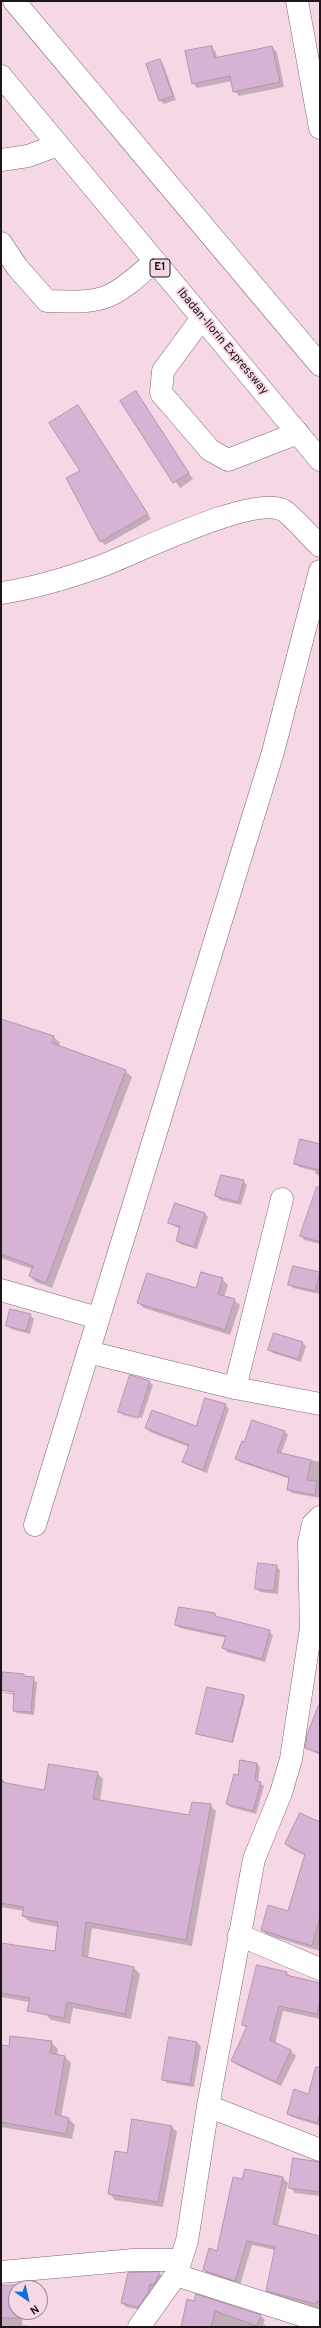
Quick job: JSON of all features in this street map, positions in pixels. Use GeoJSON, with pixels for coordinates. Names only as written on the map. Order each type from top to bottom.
{"type":"FeatureCollection","features":[{"type":"Feature","properties":{"kind":"main road"},"geometry":{"type":"LineString","coordinates":[[14,1],[320,365]]}},
{"type":"Feature","properties":{"kind":"main road"},"geometry":{"type":"LineString","coordinates":[[297,1],[320,126]]}},
{"type":"Feature","properties":{"kind":"main road","name":"Ibadan-Ilorin Expressway"},"geometry":{"type":"LineString","coordinates":[[1,76],[320,460]]}},
{"type":"Feature","properties":{"kind":"main road"},"geometry":{"type":"LineString","coordinates":[[1,160],[28,156],[58,146]]}},
{"type":"Feature","properties":{"kind":"main road"},"geometry":{"type":"LineString","coordinates":[[1,243],[17,267],[47,301],[82,301],[108,297],[130,282],[155,261]]}},
{"type":"Feature","properties":{"kind":"main road"},"geometry":{"type":"LineString","coordinates":[[202,318],[163,371],[160,393],[210,450],[228,460],[298,433]]}},
{"type":"Feature","properties":{"kind":"main road"},"geometry":{"type":"LineString","coordinates":[[1,593],[20,590],[103,565],[183,531],[248,510],[261,508],[283,510],[320,546]]}},
{"type":"Feature","properties":{"kind":"main road"},"geometry":{"type":"LineString","coordinates":[[35,1525],[273,752],[320,571]]}},
{"type":"Feature","properties":{"kind":"main road"},"geometry":{"type":"LineString","coordinates":[[235,1388],[282,1200]]}},
{"type":"Feature","properties":{"kind":"main road"},"geometry":{"type":"LineString","coordinates":[[1,1290],[98,1318]]}},
{"type":"Feature","properties":{"kind":"main road"},"geometry":{"type":"LineString","coordinates":[[88,1352],[235,1388],[320,1404]]}},
{"type":"Feature","properties":{"kind":"main road"},"geometry":{"type":"LineString","coordinates":[[140,2327],[178,2267],[187,2241],[208,2106],[254,1859],[281,1793],[291,1759],[315,1629],[309,1543],[313,1524],[320,1517]]}},
{"type":"Feature","properties":{"kind":"main road"},"geometry":{"type":"LineString","coordinates":[[239,1935],[320,1969]]}},
{"type":"Feature","properties":{"kind":"main road"},"geometry":{"type":"LineString","coordinates":[[208,2106],[320,2150]]}},
{"type":"Feature","properties":{"kind":"main road"},"geometry":{"type":"LineString","coordinates":[[1,2272],[133,2260],[178,2267],[320,2321]]}},
{"type":"Feature","properties":{"kind":"building"},"geometry":{"type":"Polygon","coordinates":[[[212,46],[214,58],[272,46],[280,82],[233,92],[230,76],[192,84],[185,51],[212,46]]]}},
{"type":"Feature","properties":{"kind":"building"},"geometry":{"type":"Polygon","coordinates":[[[160,59],[173,96],[159,101],[146,64],[160,59]]]}},
{"type":"Feature","properties":{"kind":"building"},"geometry":{"type":"Polygon","coordinates":[[[136,391],[189,473],[173,483],[120,401],[136,391]]]}},
{"type":"Feature","properties":{"kind":"building"},"geometry":{"type":"Polygon","coordinates":[[[78,405],[148,514],[100,542],[66,478],[80,471],[49,423],[78,405]]]}},
{"type":"Feature","properties":{"kind":"building"},"geometry":{"type":"Polygon","coordinates":[[[1,1019],[54,1036],[52,1043],[126,1070],[46,1283],[29,1276],[33,1266],[1,1254],[1,1019]]]}},
{"type":"Feature","properties":{"kind":"building"},"geometry":{"type":"Polygon","coordinates":[[[300,1139],[320,1144],[320,1170],[294,1164],[300,1139]]]}},
{"type":"Feature","properties":{"kind":"building"},"geometry":{"type":"Polygon","coordinates":[[[221,1175],[244,1180],[238,1202],[215,1196],[221,1175]]]}},
{"type":"Feature","properties":{"kind":"building"},"geometry":{"type":"Polygon","coordinates":[[[317,1187],[320,1187],[320,1242],[300,1236],[317,1187]]]}},
{"type":"Feature","properties":{"kind":"building"},"geometry":{"type":"Polygon","coordinates":[[[175,1203],[205,1213],[194,1247],[176,1241],[180,1227],[168,1223],[175,1203]]]}},
{"type":"Feature","properties":{"kind":"building"},"geometry":{"type":"Polygon","coordinates":[[[293,1266],[320,1272],[315,1291],[288,1285],[293,1266]]]}},
{"type":"Feature","properties":{"kind":"building"},"geometry":{"type":"Polygon","coordinates":[[[201,1272],[223,1278],[218,1294],[235,1299],[225,1330],[137,1303],[147,1273],[196,1288],[201,1272]]]}},
{"type":"Feature","properties":{"kind":"building"},"geometry":{"type":"Polygon","coordinates":[[[10,1309],[31,1314],[26,1331],[6,1326],[10,1309]]]}},
{"type":"Feature","properties":{"kind":"building"},"geometry":{"type":"Polygon","coordinates":[[[274,1333],[303,1342],[298,1359],[268,1350],[274,1333]]]}},
{"type":"Feature","properties":{"kind":"building"},"geometry":{"type":"Polygon","coordinates":[[[130,1375],[150,1381],[138,1418],[118,1412],[130,1375]]]}},
{"type":"Feature","properties":{"kind":"building"},"geometry":{"type":"Polygon","coordinates":[[[205,1398],[226,1404],[203,1470],[182,1462],[189,1445],[145,1428],[152,1410],[196,1426],[205,1398]]]}},
{"type":"Feature","properties":{"kind":"building"},"geometry":{"type":"Polygon","coordinates":[[[252,1420],[285,1431],[277,1452],[311,1460],[307,1480],[317,1481],[315,1495],[287,1490],[289,1477],[235,1459],[242,1441],[244,1442],[252,1420]]]}},
{"type":"Feature","properties":{"kind":"building"},"geometry":{"type":"Polygon","coordinates":[[[258,1563],[277,1565],[274,1591],[255,1589],[258,1563]]]}},
{"type":"Feature","properties":{"kind":"building"},"geometry":{"type":"Polygon","coordinates":[[[179,1607],[215,1613],[215,1616],[270,1630],[262,1659],[222,1648],[226,1636],[175,1625],[179,1607]]]}},
{"type":"Feature","properties":{"kind":"building"},"geometry":{"type":"Polygon","coordinates":[[[3,1672],[24,1674],[24,1676],[34,1677],[31,1712],[13,1711],[14,1692],[1,1690],[3,1672]]]}},
{"type":"Feature","properties":{"kind":"building"},"geometry":{"type":"Polygon","coordinates":[[[207,1687],[244,1695],[232,1742],[196,1734],[207,1687]]]}},
{"type":"Feature","properties":{"kind":"building"},"geometry":{"type":"Polygon","coordinates":[[[319,1705],[320,1753],[305,1748],[307,1735],[319,1705]]]}},
{"type":"Feature","properties":{"kind":"building"},"geometry":{"type":"Polygon","coordinates":[[[240,1760],[257,1763],[255,1780],[261,1782],[253,1811],[226,1804],[234,1774],[238,1775],[240,1760]]]}},
{"type":"Feature","properties":{"kind":"building"},"geometry":{"type":"Polygon","coordinates":[[[49,1764],[98,1772],[93,1799],[189,1815],[192,1802],[211,1804],[186,1940],[86,1922],[82,1956],[134,1967],[125,2014],[67,2002],[64,2018],[27,2011],[30,1998],[1,1993],[1,1943],[55,1951],[58,1922],[22,1916],[24,1907],[1,1903],[1,1782],[44,1790],[49,1764]]]}},
{"type":"Feature","properties":{"kind":"building"},"geometry":{"type":"Polygon","coordinates":[[[300,1813],[320,1822],[320,1917],[312,1946],[261,1930],[268,1905],[288,1911],[305,1854],[285,1844],[300,1813]]]}},
{"type":"Feature","properties":{"kind":"building"},"geometry":{"type":"Polygon","coordinates":[[[257,1965],[287,1972],[286,1975],[320,1983],[320,2001],[317,2014],[279,2006],[270,2040],[291,2050],[276,2082],[231,2061],[247,2026],[242,2025],[257,1965]]]}},
{"type":"Feature","properties":{"kind":"building"},"geometry":{"type":"Polygon","coordinates":[[[10,2036],[52,2041],[50,2053],[65,2056],[55,2114],[69,2118],[66,2134],[1,2122],[1,2045],[9,2046],[10,2036]]]}},
{"type":"Feature","properties":{"kind":"building"},"geometry":{"type":"Polygon","coordinates":[[[169,2037],[197,2042],[190,2084],[162,2080],[169,2037]]]}},
{"type":"Feature","properties":{"kind":"building"},"geometry":{"type":"Polygon","coordinates":[[[316,2067],[320,2067],[320,2113],[317,2123],[287,2114],[294,2089],[308,2094],[316,2067]]]}},
{"type":"Feature","properties":{"kind":"building"},"geometry":{"type":"Polygon","coordinates":[[[132,2119],[172,2126],[158,2202],[108,2194],[115,2151],[127,2153],[132,2119]]]}},
{"type":"Feature","properties":{"kind":"building"},"geometry":{"type":"Polygon","coordinates":[[[293,2158],[320,2162],[320,2192],[289,2188],[293,2158]]]}},
{"type":"Feature","properties":{"kind":"building"},"geometry":{"type":"Polygon","coordinates":[[[245,2169],[283,2177],[273,2224],[320,2236],[320,2302],[317,2301],[316,2304],[266,2291],[275,2247],[247,2241],[235,2281],[203,2270],[209,2248],[217,2251],[233,2177],[242,2179],[245,2169]]]}},
{"type":"Feature","properties":{"kind":"building"},"geometry":{"type":"Polygon","coordinates":[[[160,2272],[154,2285],[150,2284],[148,2293],[138,2307],[121,2303],[128,2273],[160,2272]]]}},
{"type":"Feature","properties":{"kind":"building"},"geometry":{"type":"Polygon","coordinates":[[[1,2286],[8,2286],[8,2318],[1,2318],[1,2286]]]}},
{"type":"Feature","properties":{"kind":"building"},"geometry":{"type":"Polygon","coordinates":[[[196,2294],[261,2315],[257,2326],[215,2311],[211,2327],[181,2327],[187,2299],[194,2301],[196,2294]]]}}]}
